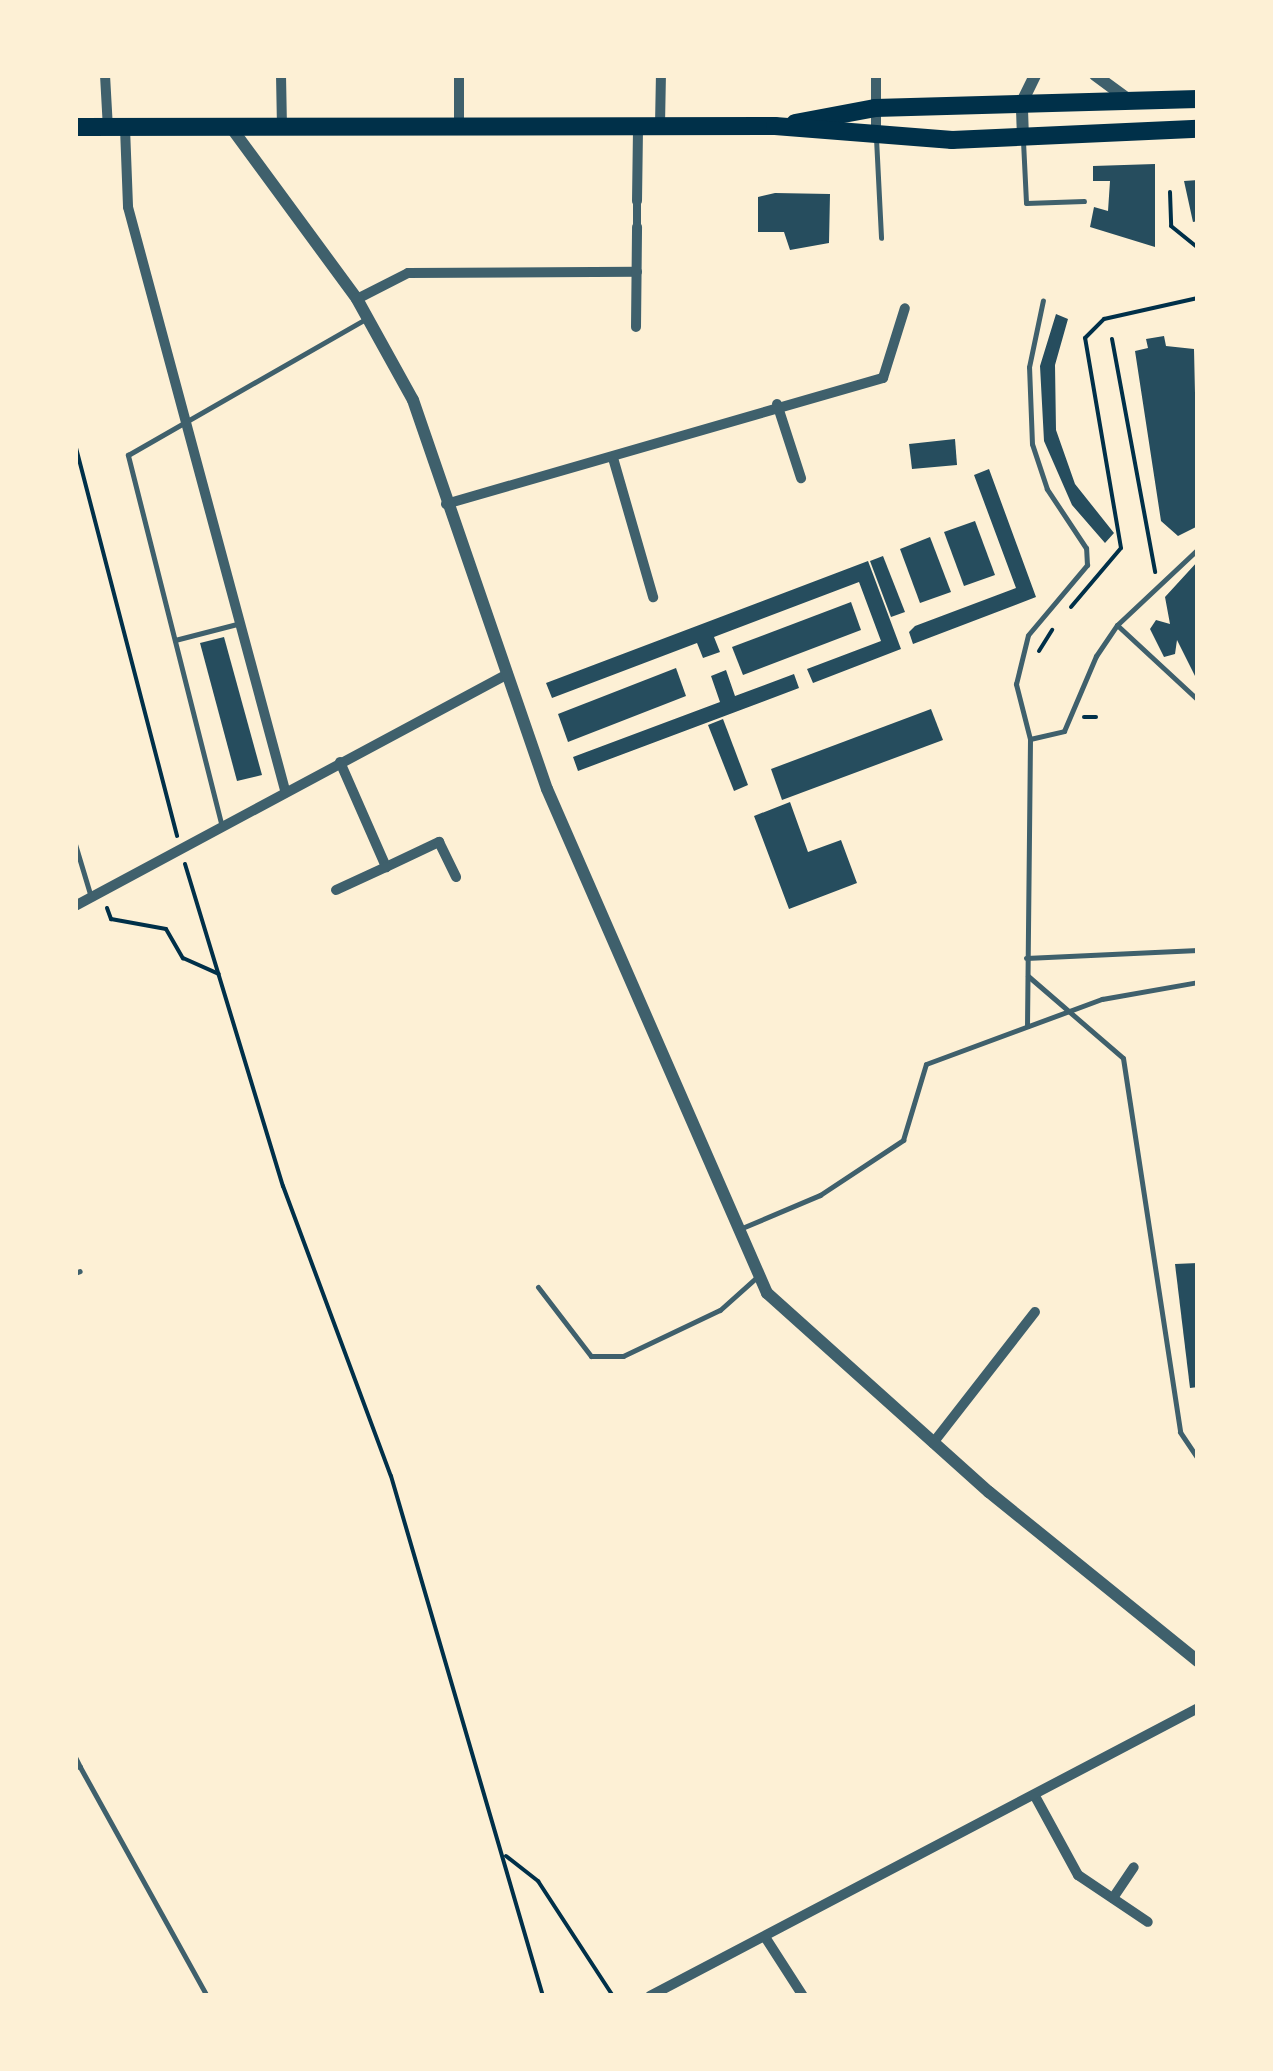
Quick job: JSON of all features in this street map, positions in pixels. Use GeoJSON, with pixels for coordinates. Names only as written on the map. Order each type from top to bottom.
{"type":"FeatureCollection","features":[{"type":"Feature","properties":{"kind":"highway"},"geometry":{"type":"LineString","coordinates":[[775,126],[875,108],[1198,99]]}},
{"type":"Feature","properties":{"kind":"highway"},"geometry":{"type":"LineString","coordinates":[[75,127],[775,126],[876,138],[1023,138],[1198,129]]}},
{"type":"Feature","properties":{"kind":"street"},"geometry":{"type":"LineString","coordinates":[[105,75],[128,207],[286,790]]}},
{"type":"Feature","properties":{"kind":"street"},"geometry":{"type":"LineString","coordinates":[[281,75],[282,125]]}},
{"type":"Feature","properties":{"kind":"street"},"geometry":{"type":"LineString","coordinates":[[459,75],[459,126]]}},
{"type":"Feature","properties":{"kind":"street"},"geometry":{"type":"LineString","coordinates":[[660,125],[662,75]]}},
{"type":"Feature","properties":{"kind":"street"},"geometry":{"type":"LineString","coordinates":[[876,75],[876,138]]}},
{"type":"Feature","properties":{"kind":"street"},"geometry":{"type":"LineString","coordinates":[[1023,138],[1022,102],[1035,75]]}},
{"type":"Feature","properties":{"kind":"street"},"geometry":{"type":"LineString","coordinates":[[1095,75],[1130,100]]}},
{"type":"Feature","properties":{"kind":"street"},"geometry":{"type":"LineString","coordinates":[[230,126],[357,299],[413,400],[547,789],[756,1277],[780,1308],[933,1442],[1198,1661]]}},
{"type":"Feature","properties":{"kind":"street"},"geometry":{"type":"LineString","coordinates":[[636,326],[638,126]]}},
{"type":"Feature","properties":{"kind":"street"},"geometry":{"type":"LineString","coordinates":[[357,299],[408,273],[637,272]]}},
{"type":"Feature","properties":{"kind":"street"},"geometry":{"type":"LineString","coordinates":[[446,504],[613,458],[777,404],[883,378],[905,308]]}},
{"type":"Feature","properties":{"kind":"street"},"geometry":{"type":"LineString","coordinates":[[777,404],[800,478]]}},
{"type":"Feature","properties":{"kind":"street"},"geometry":{"type":"LineString","coordinates":[[613,458],[653,598]]}},
{"type":"Feature","properties":{"kind":"street"},"geometry":{"type":"LineString","coordinates":[[75,906],[221,823],[508,674]]}},
{"type":"Feature","properties":{"kind":"street"},"geometry":{"type":"LineString","coordinates":[[340,762],[386,867]]}},
{"type":"Feature","properties":{"kind":"street"},"geometry":{"type":"LineString","coordinates":[[336,890],[439,842],[456,877]]}},
{"type":"Feature","properties":{"kind":"street"},"geometry":{"type":"LineString","coordinates":[[933,1442],[1035,1312]]}},
{"type":"Feature","properties":{"kind":"street"},"geometry":{"type":"LineString","coordinates":[[650,1996],[1036,1798],[1198,1708]]}},
{"type":"Feature","properties":{"kind":"street"},"geometry":{"type":"LineString","coordinates":[[1036,1798],[1078,1875],[1148,1922]]}},
{"type":"Feature","properties":{"kind":"street"},"geometry":{"type":"LineString","coordinates":[[1113,1898],[1134,1867]]}},
{"type":"Feature","properties":{"kind":"street"},"geometry":{"type":"LineString","coordinates":[[766,1937],[803,1996]]}},
{"type":"Feature","properties":{"kind":"lane"},"geometry":{"type":"LineString","coordinates":[[876,138],[880,238]]}},
{"type":"Feature","properties":{"kind":"lane"},"geometry":{"type":"LineString","coordinates":[[1023,138],[1026,203],[1084,201]]}},
{"type":"Feature","properties":{"kind":"lane"},"geometry":{"type":"LineString","coordinates":[[1027,1026],[1030,739],[1016,684],[1028,635],[1087,565],[1086,548],[1046,489],[1032,444],[1029,367],[1044,300]]}},
{"type":"Feature","properties":{"kind":"lane"},"geometry":{"type":"LineString","coordinates":[[221,823],[126,464],[128,455],[368,318]]}},
{"type":"Feature","properties":{"kind":"lane"},"geometry":{"type":"LineString","coordinates":[[1030,739],[1064,731],[1117,625],[1157,582],[1198,550]]}},
{"type":"Feature","properties":{"kind":"lane"},"geometry":{"type":"LineString","coordinates":[[174,640],[240,624]]}},
{"type":"Feature","properties":{"kind":"lane"},"geometry":{"type":"LineString","coordinates":[[1117,625],[1198,700]]}},
{"type":"Feature","properties":{"kind":"lane"},"geometry":{"type":"LineString","coordinates":[[75,844],[95,895]]}},
{"type":"Feature","properties":{"kind":"lane"},"geometry":{"type":"LineString","coordinates":[[1026,958],[1198,950]]}},
{"type":"Feature","properties":{"kind":"lane"},"geometry":{"type":"LineString","coordinates":[[1026,974],[1123,1058],[1180,1432],[1198,1459]]}},
{"type":"Feature","properties":{"kind":"lane"},"geometry":{"type":"LineString","coordinates":[[735,1231],[820,1195],[898,1144],[910,1127],[916,1082],[926,1064],[1128,992],[1198,982]]}},
{"type":"Feature","properties":{"kind":"lane"},"geometry":{"type":"LineString","coordinates":[[538,1286],[591,1356],[623,1356],[720,1310],[756,1277]]}},
{"type":"Feature","properties":{"kind":"lane"},"geometry":{"type":"LineString","coordinates":[[75,1756],[207,1996]]}},
{"type":"Feature","properties":{"kind":"path"},"geometry":{"type":"LineString","coordinates":[[1170,192],[1171,226],[1198,248]]}},
{"type":"Feature","properties":{"kind":"path"},"geometry":{"type":"LineString","coordinates":[[1064,614],[1121,548],[1085,338],[1104,318],[1198,298]]}},
{"type":"Feature","properties":{"kind":"path"},"geometry":{"type":"LineString","coordinates":[[1112,339],[1157,582]]}},
{"type":"Feature","properties":{"kind":"path"},"geometry":{"type":"LineString","coordinates":[[75,444],[166,795]]}},
{"type":"Feature","properties":{"kind":"path"},"geometry":{"type":"LineString","coordinates":[[1037,657],[1058,622]]}},
{"type":"Feature","properties":{"kind":"path"},"geometry":{"type":"LineString","coordinates":[[1068,718],[1096,717]]}},
{"type":"Feature","properties":{"kind":"path"},"geometry":{"type":"LineString","coordinates":[[95,895],[111,919],[166,929],[183,958],[219,974]]}},
{"type":"Feature","properties":{"kind":"path"},"geometry":{"type":"LineString","coordinates":[[195,899],[283,1186],[392,1476],[506,1856],[543,1996]]}},
{"type":"Feature","properties":{"kind":"path"},"geometry":{"type":"LineString","coordinates":[[506,1856],[538,1880],[613,1996]]}},
{"type":"Feature","properties":{"kind":"building"},"geometry":{"type":"Polygon","coordinates":[[[1155,164],[1155,247],[1090,227],[1094,207],[1108,211],[1110,181],[1093,181],[1093,166],[1155,164]]]}},
{"type":"Feature","properties":{"kind":"building"},"geometry":{"type":"Polygon","coordinates":[[[1198,180],[1198,221],[1193,222],[1184,181],[1198,180]]]}},
{"type":"Feature","properties":{"kind":"building"},"geometry":{"type":"Polygon","coordinates":[[[775,193],[830,194],[829,243],[790,250],[784,232],[758,232],[758,197],[775,193]]]}},
{"type":"Feature","properties":{"kind":"building"},"geometry":{"type":"Polygon","coordinates":[[[1056,314],[1068,319],[1055,365],[1056,430],[1075,484],[1114,533],[1105,543],[1072,505],[1044,441],[1040,366],[1056,314]]]}},
{"type":"Feature","properties":{"kind":"building"},"geometry":{"type":"Polygon","coordinates":[[[1164,336],[1166,346],[1194,349],[1198,526],[1178,536],[1161,521],[1135,351],[1148,348],[1146,339],[1164,336]]]}},
{"type":"Feature","properties":{"kind":"building"},"geometry":{"type":"Polygon","coordinates":[[[955,439],[957,465],[912,469],[909,444],[955,439]]]}},
{"type":"Feature","properties":{"kind":"building"},"geometry":{"type":"Polygon","coordinates":[[[989,469],[1036,597],[913,644],[909,632],[915,626],[1016,588],[974,475],[989,469]]]}},
{"type":"Feature","properties":{"kind":"building"},"geometry":{"type":"Polygon","coordinates":[[[975,521],[995,575],[964,586],[944,532],[975,521]]]}},
{"type":"Feature","properties":{"kind":"building"},"geometry":{"type":"Polygon","coordinates":[[[930,537],[951,592],[920,603],[900,549],[930,537]]]}},
{"type":"Feature","properties":{"kind":"building"},"geometry":{"type":"Polygon","coordinates":[[[883,556],[905,612],[891,617],[870,561],[883,556]]]}},
{"type":"Feature","properties":{"kind":"building"},"geometry":{"type":"Polygon","coordinates":[[[868,561],[901,649],[813,683],[807,669],[881,641],[859,582],[714,637],[720,652],[703,658],[697,643],[552,698],[546,683],[868,561]]]}},
{"type":"Feature","properties":{"kind":"building"},"geometry":{"type":"Polygon","coordinates":[[[1198,561],[1198,682],[1177,640],[1175,654],[1164,657],[1150,629],[1156,620],[1170,624],[1165,597],[1198,561]]]}},
{"type":"Feature","properties":{"kind":"building"},"geometry":{"type":"Polygon","coordinates":[[[851,602],[861,630],[743,675],[732,647],[851,602]]]}},
{"type":"Feature","properties":{"kind":"building"},"geometry":{"type":"Polygon","coordinates":[[[224,637],[262,775],[237,781],[200,643],[224,637]]]}},
{"type":"Feature","properties":{"kind":"building"},"geometry":{"type":"Polygon","coordinates":[[[676,668],[686,696],[568,742],[558,714],[676,668]]]}},
{"type":"Feature","properties":{"kind":"building"},"geometry":{"type":"Polygon","coordinates":[[[726,670],[735,696],[794,674],[799,688],[578,771],[573,757],[720,702],[711,676],[726,670]]]}},
{"type":"Feature","properties":{"kind":"building"},"geometry":{"type":"Polygon","coordinates":[[[931,709],[943,740],[782,800],[771,769],[931,709]]]}},
{"type":"Feature","properties":{"kind":"building"},"geometry":{"type":"Polygon","coordinates":[[[723,719],[748,785],[734,791],[708,725],[723,719]]]}},
{"type":"Feature","properties":{"kind":"building"},"geometry":{"type":"Polygon","coordinates":[[[790,802],[808,852],[841,840],[857,883],[789,909],[754,816],[790,802]]]}},
{"type":"Feature","properties":{"kind":"building"},"geometry":{"type":"Polygon","coordinates":[[[1198,1263],[1198,1387],[1190,1388],[1175,1264],[1198,1263]]]}}]}
